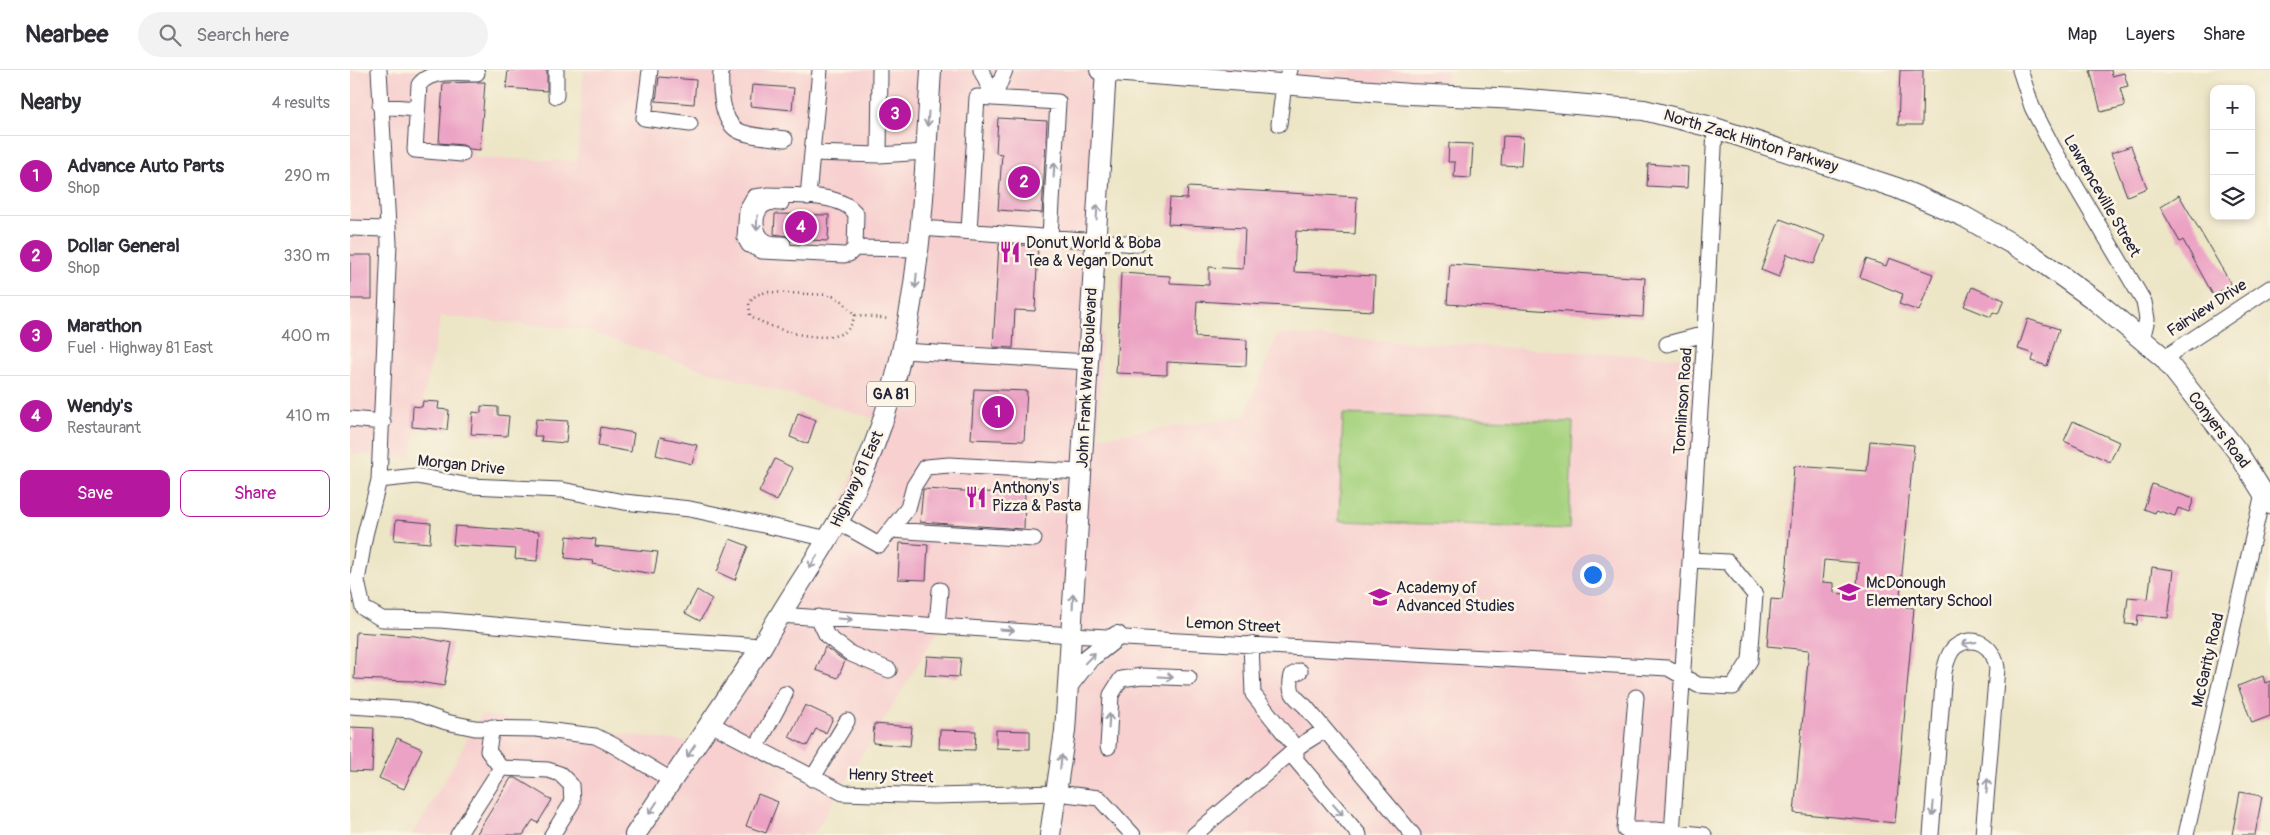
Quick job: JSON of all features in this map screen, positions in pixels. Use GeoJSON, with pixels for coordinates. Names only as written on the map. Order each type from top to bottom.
{"type":"FeatureCollection","features":[{"type":"Feature","properties":{"kind":"main road","name":"Highway 81 East"},"geometry":{"type":"LineString","coordinates":[[635,835],[762,646],[779,615],[834,531],[855,490],[879,431],[903,351],[910,320],[921,228],[931,70]]}},
{"type":"Feature","properties":{"kind":"main road","name":"North Zack Hinton Parkway"},"geometry":{"type":"LineString","coordinates":[[1100,70],[1287,77],[1602,105],[1644,110],[1715,128],[1890,185],[1963,216],[2035,257],[2081,290],[2164,358]]}},
{"type":"Feature","properties":{"kind":"main road","name":"John Frank Ward Boulevard"},"geometry":{"type":"LineString","coordinates":[[1050,835],[1057,793],[1072,635],[1106,70]]}},
{"type":"Feature","properties":{"kind":"main road","name":"Conyers Road"},"geometry":{"type":"LineString","coordinates":[[2164,358],[2237,451],[2267,498]]}},
{"type":"Feature","properties":{"kind":"main road"},"geometry":{"type":"LineString","coordinates":[[1068,685],[1089,658],[1117,636]]}},
{"type":"Feature","properties":{"kind":"street"},"geometry":{"type":"LineString","coordinates":[[379,70],[388,229],[383,422],[379,480],[357,581],[363,608],[382,619],[440,620],[642,639],[762,646]]}},
{"type":"Feature","properties":{"kind":"street"},"geometry":{"type":"LineString","coordinates":[[556,70],[556,96]]}},
{"type":"Feature","properties":{"kind":"street"},"geometry":{"type":"LineString","coordinates":[[650,70],[644,118],[690,124]]}},
{"type":"Feature","properties":{"kind":"street"},"geometry":{"type":"LineString","coordinates":[[722,70],[721,86],[726,112],[731,124],[738,130],[753,135],[784,139]]}},
{"type":"Feature","properties":{"kind":"street"},"geometry":{"type":"LineString","coordinates":[[808,197],[820,70]]}},
{"type":"Feature","properties":{"kind":"street"},"geometry":{"type":"LineString","coordinates":[[879,155],[880,70]]}},
{"type":"Feature","properties":{"kind":"street"},"geometry":{"type":"LineString","coordinates":[[981,70],[994,98]]}},
{"type":"Feature","properties":{"kind":"street"},"geometry":{"type":"LineString","coordinates":[[994,98],[1005,70]]}},
{"type":"Feature","properties":{"kind":"street","name":"Lawrenceville Street"},"geometry":{"type":"LineString","coordinates":[[2020,70],[2032,107],[2052,146],[2144,302],[2147,319],[2142,340]]}},
{"type":"Feature","properties":{"kind":"street"},"geometry":{"type":"LineString","coordinates":[[462,154],[415,150],[419,84],[422,77],[428,72],[477,73]]}},
{"type":"Feature","properties":{"kind":"street"},"geometry":{"type":"LineString","coordinates":[[1279,124],[1287,77]]}},
{"type":"Feature","properties":{"kind":"street"},"geometry":{"type":"LineString","coordinates":[[969,231],[977,97],[994,98],[1058,102],[1050,236]]}},
{"type":"Feature","properties":{"kind":"street"},"geometry":{"type":"LineString","coordinates":[[380,106],[417,109]]}},
{"type":"Feature","properties":{"kind":"street","name":"Tomlinson Road"},"geometry":{"type":"LineString","coordinates":[[1672,833],[1705,334],[1715,128]]}},
{"type":"Feature","properties":{"kind":"street"},"geometry":{"type":"LineString","coordinates":[[812,153],[879,155],[926,152]]}},
{"type":"Feature","properties":{"kind":"street"},"geometry":{"type":"LineString","coordinates":[[769,195],[808,197],[845,203],[856,214],[855,248],[849,254],[762,251],[749,244],[745,238],[747,209],[754,198],[769,195]]}},
{"type":"Feature","properties":{"kind":"street"},"geometry":{"type":"LineString","coordinates":[[839,255],[830,248],[767,242],[756,230],[756,217],[768,203],[825,205],[845,203]]}},
{"type":"Feature","properties":{"kind":"street"},"geometry":{"type":"LineString","coordinates":[[350,228],[388,229]]}},
{"type":"Feature","properties":{"kind":"street"},"geometry":{"type":"LineString","coordinates":[[921,228],[1050,236],[1137,244]]}},
{"type":"Feature","properties":{"kind":"street"},"geometry":{"type":"LineString","coordinates":[[855,248],[918,249]]}},
{"type":"Feature","properties":{"kind":"street","name":"Fairview Drive"},"geometry":{"type":"LineString","coordinates":[[2164,358],[2270,288]]}},
{"type":"Feature","properties":{"kind":"street"},"geometry":{"type":"LineString","coordinates":[[1667,344],[1705,334]]}},
{"type":"Feature","properties":{"kind":"street"},"geometry":{"type":"LineString","coordinates":[[903,351],[1088,362]]}},
{"type":"Feature","properties":{"kind":"street"},"geometry":{"type":"LineString","coordinates":[[350,419],[383,422]]}},
{"type":"Feature","properties":{"kind":"street"},"geometry":{"type":"LineString","coordinates":[[891,530],[908,508],[914,486],[926,467],[949,464],[1081,472]]}},
{"type":"Feature","properties":{"kind":"street","name":"Morgan Drive"},"geometry":{"type":"LineString","coordinates":[[379,480],[417,476],[470,486],[562,490],[624,502],[834,531],[879,545],[891,530]]}},
{"type":"Feature","properties":{"kind":"street","name":"McGarity Road"},"geometry":{"type":"LineString","coordinates":[[2186,835],[2267,498]]}},
{"type":"Feature","properties":{"kind":"street"},"geometry":{"type":"LineString","coordinates":[[891,530],[1034,539]]}},
{"type":"Feature","properties":{"kind":"street","name":"Lemon Street"},"geometry":{"type":"LineString","coordinates":[[779,615],[1072,635],[1668,668],[1698,685],[1734,687],[1750,660],[1755,595],[1728,562],[1690,560]]}},
{"type":"Feature","properties":{"kind":"street"},"geometry":{"type":"LineString","coordinates":[[937,625],[940,590]]}},
{"type":"Feature","properties":{"kind":"street"},"geometry":{"type":"LineString","coordinates":[[818,617],[827,636],[851,654],[890,670]]}},
{"type":"Feature","properties":{"kind":"street"},"geometry":{"type":"LineString","coordinates":[[1931,835],[1944,672],[1948,657],[1954,648],[1965,642],[1978,642],[1989,648],[1995,656],[1997,668],[1983,835]]}},
{"type":"Feature","properties":{"kind":"street"},"geometry":{"type":"LineString","coordinates":[[1251,644],[1253,694],[1296,748],[1296,760],[1359,835]]}},
{"type":"Feature","properties":{"kind":"street"},"geometry":{"type":"LineString","coordinates":[[1300,671],[1292,675],[1289,686],[1293,697],[1325,730],[1412,835]]}},
{"type":"Feature","properties":{"kind":"street"},"geometry":{"type":"LineString","coordinates":[[1108,747],[1111,695],[1121,679],[1142,676],[1189,678]]}},
{"type":"Feature","properties":{"kind":"street"},"geometry":{"type":"LineString","coordinates":[[756,748],[785,694]]}},
{"type":"Feature","properties":{"kind":"street"},"geometry":{"type":"LineString","coordinates":[[1636,697],[1625,833],[1704,835]]}},
{"type":"Feature","properties":{"kind":"street"},"geometry":{"type":"LineString","coordinates":[[350,706],[403,708],[464,727],[536,729],[595,736],[671,780]]}},
{"type":"Feature","properties":{"kind":"street"},"geometry":{"type":"LineString","coordinates":[[812,779],[846,720]]}},
{"type":"Feature","properties":{"kind":"street","name":"Henry Street"},"geometry":{"type":"LineString","coordinates":[[709,723],[812,779],[843,793],[934,796],[1057,793],[1099,798],[1133,835]]}},
{"type":"Feature","properties":{"kind":"street"},"geometry":{"type":"LineString","coordinates":[[492,727],[488,751],[501,768]]}},
{"type":"Feature","properties":{"kind":"street"},"geometry":{"type":"LineString","coordinates":[[1194,835],[1296,748],[1325,730]]}},
{"type":"Feature","properties":{"kind":"street"},"geometry":{"type":"LineString","coordinates":[[458,835],[501,768]]}},
{"type":"Feature","properties":{"kind":"street"},"geometry":{"type":"LineString","coordinates":[[501,768],[548,770],[560,774],[571,785],[572,803],[552,835]]}},
{"type":"Feature","properties":{"kind":"path"},"geometry":{"type":"LineString","coordinates":[[855,314],[846,332],[820,336],[785,332],[761,323],[750,315],[749,304],[756,295],[767,292],[831,295],[842,301],[855,314],[870,318],[910,320]]}},
{"type":"Feature","properties":{"kind":"shaded area"},"geometry":{"type":"Polygon","coordinates":[[[350,70],[480,70],[474,158],[577,161],[584,70],[1112,70],[1098,437],[1245,417],[1277,334],[1700,359],[1671,835],[1055,835],[1072,631],[940,628],[813,835],[411,835],[425,815],[481,715],[702,744],[794,605],[877,419],[690,366],[585,330],[441,316],[411,458],[350,454],[350,70]]]}},
{"type":"Feature","properties":{"kind":"shaded area"},"geometry":{"type":"Polygon","coordinates":[[[1141,70],[1448,70],[1447,96],[1141,70]]]}},
{"type":"Feature","properties":{"kind":"green space"},"geometry":{"type":"Polygon","coordinates":[[[1343,414],[1573,422],[1569,529],[1339,521],[1343,414]]]}},
{"type":"Feature","properties":{"kind":"building"},"geometry":{"type":"Polygon","coordinates":[[[508,70],[547,70],[547,91],[506,88],[508,70]]]}},
{"type":"Feature","properties":{"kind":"building"},"geometry":{"type":"Polygon","coordinates":[[[1900,70],[1923,70],[1922,125],[1898,125],[1900,70]]]}},
{"type":"Feature","properties":{"kind":"building"},"geometry":{"type":"Polygon","coordinates":[[[2090,70],[2111,70],[2112,76],[2124,73],[2128,86],[2120,88],[2125,106],[2101,112],[2090,70]]]}},
{"type":"Feature","properties":{"kind":"building"},"geometry":{"type":"Polygon","coordinates":[[[659,77],[696,80],[694,104],[656,101],[659,77]]]}},
{"type":"Feature","properties":{"kind":"building"},"geometry":{"type":"Polygon","coordinates":[[[485,82],[480,150],[470,149],[463,145],[439,143],[443,83],[485,82]]]}},
{"type":"Feature","properties":{"kind":"building"},"geometry":{"type":"Polygon","coordinates":[[[752,85],[794,88],[792,110],[750,106],[752,85]]]}},
{"type":"Feature","properties":{"kind":"building"},"geometry":{"type":"Polygon","coordinates":[[[998,118],[1047,121],[1042,213],[998,210],[1002,154],[996,153],[998,118]]]}},
{"type":"Feature","properties":{"kind":"building"},"geometry":{"type":"Polygon","coordinates":[[[1503,136],[1523,137],[1521,166],[1501,165],[1503,136]]]}},
{"type":"Feature","properties":{"kind":"building"},"geometry":{"type":"Polygon","coordinates":[[[1449,143],[1473,144],[1471,178],[1454,177],[1455,162],[1448,162],[1449,143]]]}},
{"type":"Feature","properties":{"kind":"building"},"geometry":{"type":"Polygon","coordinates":[[[2131,146],[2147,188],[2127,196],[2111,153],[2131,146]]]}},
{"type":"Feature","properties":{"kind":"building"},"geometry":{"type":"Polygon","coordinates":[[[1648,164],[1688,167],[1687,188],[1647,186],[1648,164]]]}},
{"type":"Feature","properties":{"kind":"building"},"geometry":{"type":"Polygon","coordinates":[[[1188,187],[1357,197],[1355,234],[1296,231],[1294,272],[1375,276],[1373,311],[1197,301],[1195,337],[1247,340],[1246,366],[1167,362],[1167,375],[1116,373],[1121,273],[1170,276],[1170,283],[1209,285],[1209,267],[1243,269],[1245,228],[1168,224],[1170,198],[1187,199],[1188,187]]]}},
{"type":"Feature","properties":{"kind":"building"},"geometry":{"type":"Polygon","coordinates":[[[2179,195],[2231,284],[2213,295],[2183,240],[2180,242],[2160,207],[2179,195]]]}},
{"type":"Feature","properties":{"kind":"building"},"geometry":{"type":"Polygon","coordinates":[[[775,214],[829,215],[828,241],[791,239],[787,236],[774,234],[775,214]]]}},
{"type":"Feature","properties":{"kind":"building"},"geometry":{"type":"Polygon","coordinates":[[[1780,219],[1825,236],[1814,264],[1787,254],[1779,277],[1761,270],[1780,219]]]}},
{"type":"Feature","properties":{"kind":"building"},"geometry":{"type":"Polygon","coordinates":[[[999,244],[1038,246],[1035,311],[1015,310],[1013,348],[993,347],[999,244]]]}},
{"type":"Feature","properties":{"kind":"building"},"geometry":{"type":"Polygon","coordinates":[[[350,255],[372,255],[372,299],[350,299],[350,255]]]}},
{"type":"Feature","properties":{"kind":"building"},"geometry":{"type":"Polygon","coordinates":[[[1889,258],[1933,274],[1919,311],[1899,304],[1903,294],[1860,277],[1866,259],[1886,266],[1889,258]]]}},
{"type":"Feature","properties":{"kind":"building"},"geometry":{"type":"Polygon","coordinates":[[[1450,264],[1645,278],[1643,317],[1447,304],[1450,264]]]}},
{"type":"Feature","properties":{"kind":"building"},"geometry":{"type":"Polygon","coordinates":[[[1972,287],[2004,300],[1998,314],[1993,312],[1991,317],[1964,306],[1972,287]]]}},
{"type":"Feature","properties":{"kind":"building"},"geometry":{"type":"Polygon","coordinates":[[[2028,319],[2059,329],[2047,366],[2032,361],[2034,354],[2018,349],[2028,319]]]}},
{"type":"Feature","properties":{"kind":"building"},"geometry":{"type":"Polygon","coordinates":[[[974,389],[1027,391],[1024,441],[971,439],[974,389]]]}},
{"type":"Feature","properties":{"kind":"building"},"geometry":{"type":"Polygon","coordinates":[[[423,401],[439,402],[438,409],[449,410],[447,430],[412,427],[413,406],[422,407],[423,401]]]}},
{"type":"Feature","properties":{"kind":"building"},"geometry":{"type":"Polygon","coordinates":[[[481,406],[498,407],[498,415],[509,416],[507,436],[471,434],[473,412],[481,413],[481,406]]]}},
{"type":"Feature","properties":{"kind":"building"},"geometry":{"type":"Polygon","coordinates":[[[798,413],[816,420],[808,444],[790,437],[798,413]]]}},
{"type":"Feature","properties":{"kind":"building"},"geometry":{"type":"Polygon","coordinates":[[[536,419],[568,421],[566,443],[541,441],[542,436],[534,436],[536,419]]]}},
{"type":"Feature","properties":{"kind":"building"},"geometry":{"type":"Polygon","coordinates":[[[2073,421],[2119,442],[2110,462],[2064,441],[2073,421]]]}},
{"type":"Feature","properties":{"kind":"building"},"geometry":{"type":"Polygon","coordinates":[[[601,427],[634,433],[631,452],[598,446],[601,427]]]}},
{"type":"Feature","properties":{"kind":"building"},"geometry":{"type":"Polygon","coordinates":[[[660,437],[697,445],[692,464],[656,455],[660,437]]]}},
{"type":"Feature","properties":{"kind":"building"},"geometry":{"type":"Polygon","coordinates":[[[1870,441],[1914,445],[1899,606],[1914,608],[1895,823],[1794,813],[1809,650],[1767,646],[1771,599],[1782,600],[1787,564],[1794,466],[1867,471],[1870,441]],[[1824,560],[1822,582],[1834,583],[1834,593],[1856,595],[1859,563],[1824,560]]]}},
{"type":"Feature","properties":{"kind":"building"},"geometry":{"type":"Polygon","coordinates":[[[775,459],[793,468],[777,501],[759,492],[775,459]]]}},
{"type":"Feature","properties":{"kind":"building"},"geometry":{"type":"Polygon","coordinates":[[[2152,484],[2194,499],[2189,512],[2178,508],[2175,516],[2156,510],[2155,513],[2144,509],[2152,484]]]}},
{"type":"Feature","properties":{"kind":"building"},"geometry":{"type":"Polygon","coordinates":[[[923,489],[1025,494],[1024,529],[920,522],[923,489]]]}},
{"type":"Feature","properties":{"kind":"building"},"geometry":{"type":"Polygon","coordinates":[[[396,520],[431,523],[430,543],[394,540],[396,520]]]}},
{"type":"Feature","properties":{"kind":"building"},"geometry":{"type":"Polygon","coordinates":[[[455,526],[539,532],[537,561],[515,559],[516,549],[453,545],[455,526]]]}},
{"type":"Feature","properties":{"kind":"building"},"geometry":{"type":"Polygon","coordinates":[[[567,536],[596,539],[595,546],[658,552],[654,574],[592,564],[593,561],[565,558],[567,536]]]}},
{"type":"Feature","properties":{"kind":"building"},"geometry":{"type":"Polygon","coordinates":[[[730,539],[748,546],[735,580],[717,572],[730,539]]]}},
{"type":"Feature","properties":{"kind":"building"},"geometry":{"type":"Polygon","coordinates":[[[900,543],[928,545],[926,580],[898,579],[900,543]]]}},
{"type":"Feature","properties":{"kind":"building"},"geometry":{"type":"Polygon","coordinates":[[[2152,567],[2174,570],[2168,618],[2138,615],[2137,625],[2125,624],[2128,597],[2148,599],[2152,567]]]}},
{"type":"Feature","properties":{"kind":"building"},"geometry":{"type":"Polygon","coordinates":[[[697,590],[712,599],[700,621],[685,613],[697,590]]]}},
{"type":"Feature","properties":{"kind":"building"},"geometry":{"type":"Polygon","coordinates":[[[356,632],[415,636],[452,643],[444,686],[412,681],[354,679],[356,632]]]}},
{"type":"Feature","properties":{"kind":"building"},"geometry":{"type":"Polygon","coordinates":[[[825,647],[845,661],[838,678],[816,670],[825,647]]]}},
{"type":"Feature","properties":{"kind":"building"},"geometry":{"type":"Polygon","coordinates":[[[927,656],[961,658],[959,677],[925,675],[927,656]]]}},
{"type":"Feature","properties":{"kind":"building"},"geometry":{"type":"Polygon","coordinates":[[[2263,676],[2265,683],[2270,681],[2270,716],[2252,723],[2238,686],[2263,676]]]}},
{"type":"Feature","properties":{"kind":"building"},"geometry":{"type":"Polygon","coordinates":[[[805,705],[833,718],[826,733],[816,729],[807,746],[789,737],[805,705]]]}},
{"type":"Feature","properties":{"kind":"building"},"geometry":{"type":"Polygon","coordinates":[[[874,724],[912,727],[910,746],[873,743],[874,724]]]}},
{"type":"Feature","properties":{"kind":"building"},"geometry":{"type":"Polygon","coordinates":[[[350,727],[374,728],[372,772],[350,771],[350,727]]]}},
{"type":"Feature","properties":{"kind":"building"},"geometry":{"type":"Polygon","coordinates":[[[940,730],[976,731],[975,750],[939,749],[940,730]]]}},
{"type":"Feature","properties":{"kind":"building"},"geometry":{"type":"Polygon","coordinates":[[[996,730],[1030,731],[1030,749],[996,748],[996,730]]]}},
{"type":"Feature","properties":{"kind":"building"},"geometry":{"type":"Polygon","coordinates":[[[397,738],[422,749],[404,789],[379,778],[397,738]]]}},
{"type":"Feature","properties":{"kind":"building"},"geometry":{"type":"Polygon","coordinates":[[[511,778],[516,778],[552,800],[538,823],[533,820],[523,835],[476,835],[511,778]]]}},
{"type":"Feature","properties":{"kind":"building"},"geometry":{"type":"Polygon","coordinates":[[[2240,792],[2262,796],[2255,835],[2232,835],[2240,792]]]}},
{"type":"Feature","properties":{"kind":"building"},"geometry":{"type":"Polygon","coordinates":[[[758,794],[778,802],[766,833],[746,826],[758,794]]]}},
{"type":"Feature","properties":{"kind":"place","name":"Marathon"},"geometry":{"type":"Point","coordinates":[895,114]}},
{"type":"Feature","properties":{"kind":"place","name":"Dollar General"},"geometry":{"type":"Point","coordinates":[1024,182]}},
{"type":"Feature","properties":{"kind":"place","name":"Wendy's"},"geometry":{"type":"Point","coordinates":[801,227]}},
{"type":"Feature","properties":{"kind":"place","name":"Donut World & Boba Tea & Vegan Donut"},"geometry":{"type":"Point","coordinates":[1010,252]}},
{"type":"Feature","properties":{"kind":"place","name":"Advance Auto Parts"},"geometry":{"type":"Point","coordinates":[998,412]}},
{"type":"Feature","properties":{"kind":"place","name":"Anthony's Pizza & Pasta"},"geometry":{"type":"Point","coordinates":[976,497]}},
{"type":"Feature","properties":{"kind":"place","name":"McDonough Elementary School"},"geometry":{"type":"Point","coordinates":[1849,592]}},
{"type":"Feature","properties":{"kind":"place","name":"Academy of Advanced Studies"},"geometry":{"type":"Point","coordinates":[1380,597]}}]}
